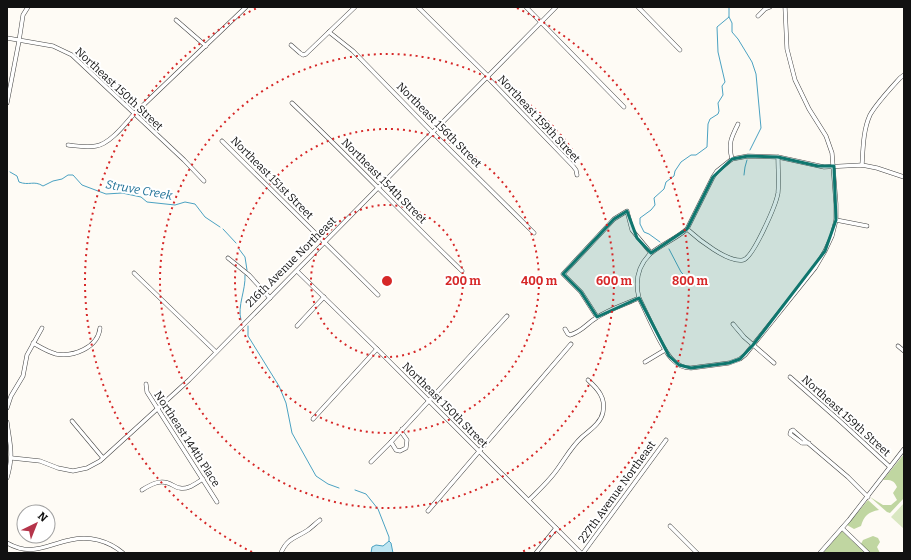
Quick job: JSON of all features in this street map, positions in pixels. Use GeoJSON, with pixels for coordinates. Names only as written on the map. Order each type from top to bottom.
{"type":"FeatureCollection","features":[{"type":"Feature","properties":{"kind":"street"},"geometry":{"type":"LineString","coordinates":[[7,103],[20,41],[23,15],[28,7]]}},
{"type":"Feature","properties":{"kind":"street"},"geometry":{"type":"LineString","coordinates":[[68,145],[94,146],[105,143],[246,7]]}},
{"type":"Feature","properties":{"kind":"street"},"geometry":{"type":"LineString","coordinates":[[291,45],[303,55],[355,7]]}},
{"type":"Feature","properties":{"kind":"street","name":"Northeast 159th Street"},"geometry":{"type":"LineString","coordinates":[[418,7],[488,77],[576,170],[577,175]]}},
{"type":"Feature","properties":{"kind":"street"},"geometry":{"type":"LineString","coordinates":[[526,7],[624,107]]}},
{"type":"Feature","properties":{"kind":"street","name":"216th Avenue Northeast"},"geometry":{"type":"LineString","coordinates":[[12,458],[40,461],[58,468],[73,471],[82,470],[92,466],[103,458],[157,409],[216,352],[556,7]]}},
{"type":"Feature","properties":{"kind":"street"},"geometry":{"type":"LineString","coordinates":[[638,7],[680,50]]}},
{"type":"Feature","properties":{"kind":"street"},"geometry":{"type":"LineString","coordinates":[[758,16],[765,9],[770,7]]}},
{"type":"Feature","properties":{"kind":"street"},"geometry":{"type":"LineString","coordinates":[[785,7],[787,49],[792,69],[801,95],[826,136],[832,153],[834,166],[836,220],[828,246],[815,268],[754,345],[740,359],[731,363],[686,368],[674,361],[665,350],[637,290],[638,274],[644,261],[651,253],[688,230],[713,177],[723,165],[732,159],[748,156],[778,157],[818,166],[834,166],[862,165],[877,168],[904,177]]}},
{"type":"Feature","properties":{"kind":"street"},"geometry":{"type":"LineString","coordinates":[[176,20],[206,46]]}},
{"type":"Feature","properties":{"kind":"street","name":"Northeast 156th Street"},"geometry":{"type":"LineString","coordinates":[[329,32],[353,51],[534,233]]}},
{"type":"Feature","properties":{"kind":"street","name":"Northeast 150th Street"},"geometry":{"type":"LineString","coordinates":[[7,38],[53,46],[72,55],[184,160],[204,181]]}},
{"type":"Feature","properties":{"kind":"street"},"geometry":{"type":"LineString","coordinates":[[862,165],[866,126],[870,115],[904,75]]}},
{"type":"Feature","properties":{"kind":"street","name":"Northeast 154th Street"},"geometry":{"type":"LineString","coordinates":[[292,103],[462,271]]}},
{"type":"Feature","properties":{"kind":"street"},"geometry":{"type":"LineString","coordinates":[[732,159],[730,141],[738,124]]}},
{"type":"Feature","properties":{"kind":"street","name":"Northeast 151st Street"},"geometry":{"type":"LineString","coordinates":[[222,141],[378,296]]}},
{"type":"Feature","properties":{"kind":"street"},"geometry":{"type":"LineString","coordinates":[[688,230],[707,246],[729,257],[738,260],[746,259],[752,252],[774,206],[778,193],[778,157]]}},
{"type":"Feature","properties":{"kind":"street"},"geometry":{"type":"LineString","coordinates":[[597,317],[581,292],[563,274],[614,219],[626,211],[632,230],[651,253]]}},
{"type":"Feature","properties":{"kind":"street"},"geometry":{"type":"LineString","coordinates":[[836,220],[867,226]]}},
{"type":"Feature","properties":{"kind":"street"},"geometry":{"type":"LineString","coordinates":[[228,258],[249,275],[270,298]]}},
{"type":"Feature","properties":{"kind":"street","name":"Northeast 150th Street"},"geometry":{"type":"LineString","coordinates":[[296,271],[377,349],[582,553]]}},
{"type":"Feature","properties":{"kind":"street"},"geometry":{"type":"LineString","coordinates":[[134,273],[216,352]]}},
{"type":"Feature","properties":{"kind":"street"},"geometry":{"type":"LineString","coordinates":[[296,326],[324,297]]}},
{"type":"Feature","properties":{"kind":"street"},"geometry":{"type":"LineString","coordinates":[[565,330],[570,335],[575,334],[583,330],[597,317],[640,298]]}},
{"type":"Feature","properties":{"kind":"street"},"geometry":{"type":"LineString","coordinates":[[371,462],[508,316]]}},
{"type":"Feature","properties":{"kind":"street"},"geometry":{"type":"LineString","coordinates":[[733,324],[744,337],[774,363]]}},
{"type":"Feature","properties":{"kind":"street"},"geometry":{"type":"LineString","coordinates":[[7,408],[11,396],[23,376],[27,355],[42,328]]}},
{"type":"Feature","properties":{"kind":"street"},"geometry":{"type":"LineString","coordinates":[[33,343],[56,354],[68,354],[80,351],[90,345],[97,339],[100,328]]}},
{"type":"Feature","properties":{"kind":"street"},"geometry":{"type":"LineString","coordinates":[[428,512],[572,344]]}},
{"type":"Feature","properties":{"kind":"street"},"geometry":{"type":"LineString","coordinates":[[898,346],[904,351]]}},
{"type":"Feature","properties":{"kind":"street"},"geometry":{"type":"LineString","coordinates":[[313,419],[377,349]]}},
{"type":"Feature","properties":{"kind":"street"},"geometry":{"type":"LineString","coordinates":[[645,362],[665,350]]}},
{"type":"Feature","properties":{"kind":"street","name":"Northeast 159th Street"},"geometry":{"type":"LineString","coordinates":[[790,377],[842,422],[890,467]]}},
{"type":"Feature","properties":{"kind":"street"},"geometry":{"type":"LineString","coordinates":[[529,500],[556,471],[577,441],[601,418],[604,406],[603,399],[599,391],[588,380]]}},
{"type":"Feature","properties":{"kind":"street","name":"Northeast 144th Place"},"geometry":{"type":"LineString","coordinates":[[146,384],[147,392],[157,409],[217,502]]}},
{"type":"Feature","properties":{"kind":"street"},"geometry":{"type":"LineString","coordinates":[[72,421],[103,458]]}},
{"type":"Feature","properties":{"kind":"street"},"geometry":{"type":"LineString","coordinates":[[7,422],[12,446],[12,458],[7,478]]}},
{"type":"Feature","properties":{"kind":"street"},"geometry":{"type":"LineString","coordinates":[[391,442],[396,450],[400,451],[406,448],[407,440],[402,433],[402,429]]}},
{"type":"Feature","properties":{"kind":"street"},"geometry":{"type":"LineString","coordinates":[[809,443],[802,443],[790,434],[791,431],[793,430],[796,432],[809,443],[868,496]]}},
{"type":"Feature","properties":{"kind":"street","name":"227th Avenue Northeast"},"geometry":{"type":"LineString","coordinates":[[582,553],[666,440]]}},
{"type":"Feature","properties":{"kind":"street"},"geometry":{"type":"LineString","coordinates":[[820,553],[842,528],[904,450]]}},
{"type":"Feature","properties":{"kind":"street"},"geometry":{"type":"LineString","coordinates":[[142,490],[156,483],[162,482],[180,488],[187,488],[203,479]]}},
{"type":"Feature","properties":{"kind":"street"},"geometry":{"type":"LineString","coordinates":[[280,553],[290,540],[308,530],[320,520]]}},
{"type":"Feature","properties":{"kind":"street"},"geometry":{"type":"LineString","coordinates":[[670,526],[697,553]]}},
{"type":"Feature","properties":{"kind":"street"},"geometry":{"type":"LineString","coordinates":[[536,553],[556,528]]}},
{"type":"Feature","properties":{"kind":"street"},"geometry":{"type":"LineString","coordinates":[[842,528],[868,553]]}},
{"type":"Feature","properties":{"kind":"street"},"geometry":{"type":"LineString","coordinates":[[7,543],[19,548],[37,550],[72,539],[91,539],[108,544],[123,553]]}},
{"type":"Feature","properties":{"kind":"highlighted area"},"geometry":{"type":"Polygon","coordinates":[[[748,156],[778,157],[818,166],[834,166],[836,220],[825,251],[753,345],[740,359],[729,363],[691,368],[679,365],[669,356],[639,298],[597,317],[581,292],[563,274],[614,219],[627,211],[637,238],[651,253],[687,229],[713,177],[732,159],[748,156]]]}},
{"type":"Feature","properties":{"kind":"green space"},"geometry":{"type":"Polygon","coordinates":[[[904,454],[904,498],[890,513],[870,497],[883,505],[891,505],[897,500],[893,493],[897,487],[895,483],[890,480],[883,480],[904,454]]]}},
{"type":"Feature","properties":{"kind":"green space"},"geometry":{"type":"Polygon","coordinates":[[[868,500],[879,510],[867,515],[861,526],[854,529],[847,525],[868,500]]]}},
{"type":"Feature","properties":{"kind":"green space"},"geometry":{"type":"Polygon","coordinates":[[[904,503],[904,529],[891,517],[904,503]]]}},
{"type":"Feature","properties":{"kind":"green space"},"geometry":{"type":"Polygon","coordinates":[[[842,531],[865,553],[823,553],[842,531]]]}},
{"type":"Feature","properties":{"kind":"green space"},"geometry":{"type":"Polygon","coordinates":[[[873,536],[878,538],[880,542],[877,547],[880,553],[870,553],[861,544],[863,540],[873,536]]]}},
{"type":"Feature","properties":{"kind":"water"},"geometry":{"type":"Polygon","coordinates":[[[389,541],[391,543],[393,553],[371,553],[372,547],[376,545],[383,546],[389,541]]]}},
{"type":"Feature","properties":{"kind":"waterway"},"geometry":{"type":"LineString","coordinates":[[660,242],[644,232],[640,224],[640,218],[655,205],[654,198],[664,189],[666,182],[674,176],[675,171],[681,162],[691,155],[696,155],[707,147],[708,124],[710,119],[718,114],[718,103],[723,95],[722,86],[725,82],[718,52],[717,27],[729,17],[729,7]]}},
{"type":"Feature","properties":{"kind":"waterway"},"geometry":{"type":"LineString","coordinates":[[729,17],[732,23],[732,32],[752,62],[756,74],[761,128],[750,150]]}},
{"type":"Feature","properties":{"kind":"waterway"},"geometry":{"type":"LineString","coordinates":[[744,175],[747,160]]}},
{"type":"Feature","properties":{"kind":"waterway","name":"Struve Creek"},"geometry":{"type":"LineString","coordinates":[[10,172],[17,176],[19,182],[23,183],[37,183],[43,186],[53,181],[62,179],[68,175],[73,175],[82,185],[106,194],[122,193],[141,197],[147,202],[175,205],[185,202],[195,204],[205,217],[220,227]]}},
{"type":"Feature","properties":{"kind":"waterway","name":"Struve Creek"},"geometry":{"type":"LineString","coordinates":[[223,229],[236,243]]}},
{"type":"Feature","properties":{"kind":"waterway","name":"Struve Creek"},"geometry":{"type":"LineString","coordinates":[[239,249],[245,257],[247,270]]}},
{"type":"Feature","properties":{"kind":"waterway"},"geometry":{"type":"LineString","coordinates":[[669,249],[681,272],[688,279]]}},
{"type":"Feature","properties":{"kind":"waterway","name":"Struve Creek"},"geometry":{"type":"LineString","coordinates":[[241,320],[240,309],[245,275]]}},
{"type":"Feature","properties":{"kind":"waterway","name":"Struve Creek"},"geometry":{"type":"LineString","coordinates":[[248,326],[248,336],[279,386],[286,403],[292,433],[316,476],[328,484],[339,488]]}},
{"type":"Feature","properties":{"kind":"waterway","name":"Struve Creek"},"geometry":{"type":"LineString","coordinates":[[355,490],[366,494],[378,509],[389,537],[389,541]]}}]}
